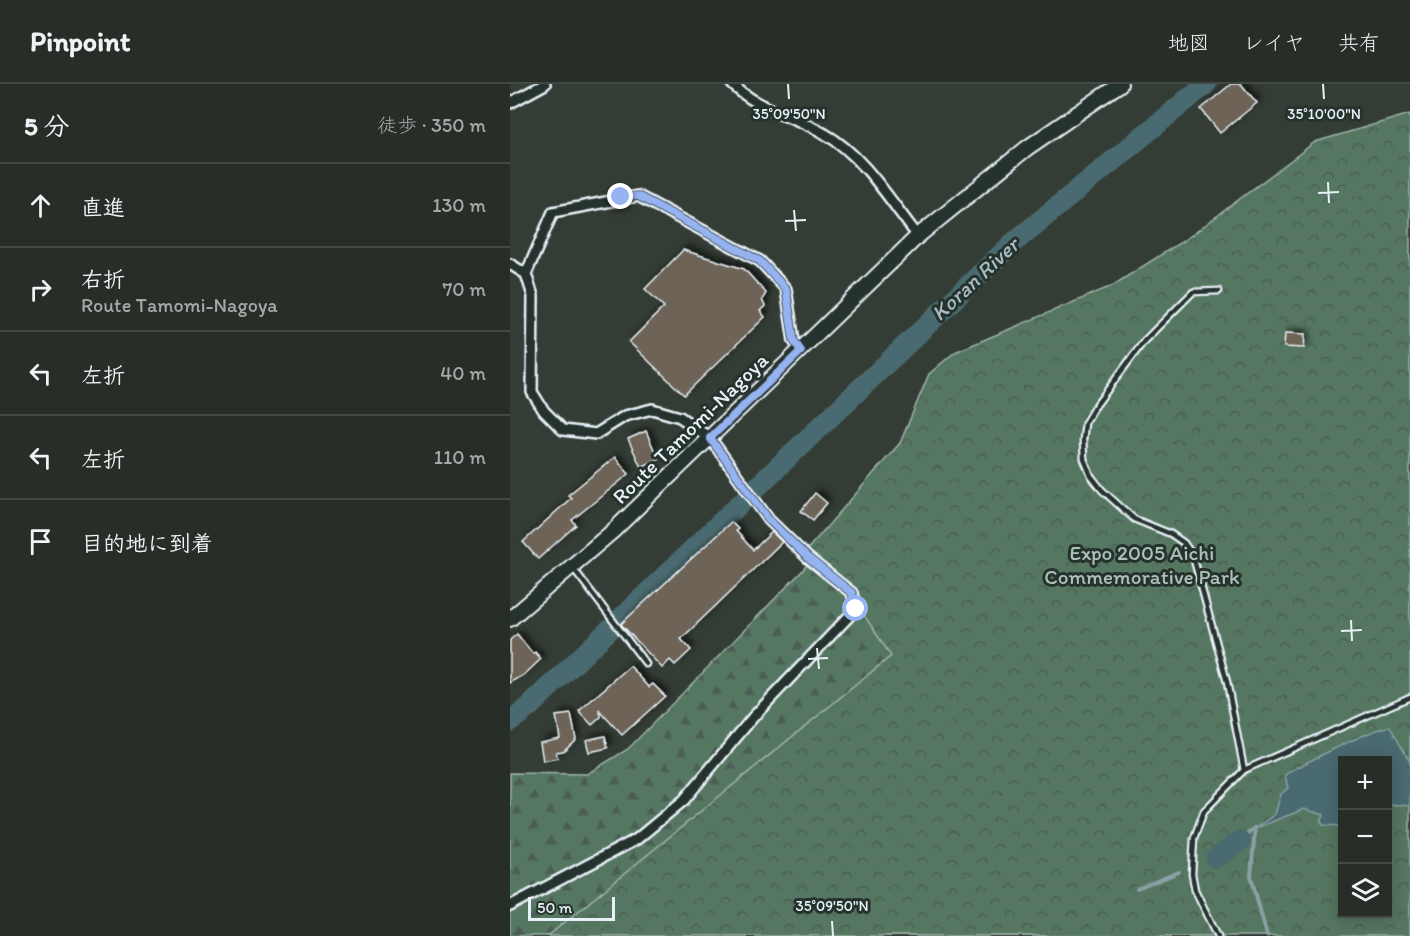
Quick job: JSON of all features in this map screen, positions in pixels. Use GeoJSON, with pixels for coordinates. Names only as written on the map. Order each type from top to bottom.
{"type":"FeatureCollection","features":[{"type":"Feature","properties":{"kind":"main road","name":"Route Tamomi-Nagoya"},"geometry":{"type":"LineString","coordinates":[[510,619],[613,531],[918,236],[1027,148],[1120,84]]}},
{"type":"Feature","properties":{"kind":"street"},"geometry":{"type":"LineString","coordinates":[[510,102],[545,84]]}},
{"type":"Feature","properties":{"kind":"street"},"geometry":{"type":"LineString","coordinates":[[732,84],[743,95],[825,133],[852,154],[918,236]]}},
{"type":"Feature","properties":{"kind":"street"},"geometry":{"type":"LineString","coordinates":[[510,906],[618,850],[684,800],[754,716],[856,609],[852,593],[808,558],[769,520],[710,438],[680,417],[652,409],[625,416],[596,434],[563,430],[544,411],[532,392],[533,296],[526,273],[553,212],[638,196],[760,261],[786,289],[794,341],[801,351]]}},
{"type":"Feature","properties":{"kind":"street"},"geometry":{"type":"LineString","coordinates":[[510,264],[526,273]]}},
{"type":"Feature","properties":{"kind":"lane"},"geometry":{"type":"LineString","coordinates":[[1219,291],[1193,292],[1143,341],[1085,423],[1083,449],[1090,476],[1102,489],[1134,519],[1171,534],[1184,543],[1192,556],[1227,682],[1244,770]]}},
{"type":"Feature","properties":{"kind":"lane"},"geometry":{"type":"LineString","coordinates":[[572,566],[646,664]]}},
{"type":"Feature","properties":{"kind":"lane"},"geometry":{"type":"LineString","coordinates":[[1218,936],[1195,890],[1191,856],[1194,838],[1204,811],[1244,770],[1410,697]]}},
{"type":"Feature","properties":{"kind":"green space","name":"Expo 2005 Aichi Commemorative Park"},"geometry":{"type":"Polygon","coordinates":[[[1410,114],[1410,936],[548,936],[891,656],[858,606],[858,601],[805,552],[900,443],[929,374],[955,352],[1112,286],[1192,235],[1315,142],[1410,114]]]}},
{"type":"Feature","properties":{"kind":"green space"},"geometry":{"type":"Polygon","coordinates":[[[856,497],[1210,936],[510,936],[510,773],[587,774],[628,749],[803,570],[856,497]]]}},
{"type":"Feature","properties":{"kind":"water"},"geometry":{"type":"Polygon","coordinates":[[[1390,727],[1410,762],[1410,806],[1392,804],[1392,756],[1338,756],[1338,826],[1323,825],[1321,822],[1324,815],[1304,809],[1254,829],[1275,814],[1281,794],[1288,788],[1285,775],[1354,739],[1390,727]]]}},
{"type":"Feature","properties":{"kind":"building"},"geometry":{"type":"Polygon","coordinates":[[[1231,84],[1241,84],[1257,103],[1220,133],[1201,109],[1231,84]]]}},
{"type":"Feature","properties":{"kind":"building"},"geometry":{"type":"Polygon","coordinates":[[[683,250],[744,269],[766,293],[762,300],[765,306],[760,311],[765,317],[684,395],[629,342],[664,307],[645,289],[683,250]]]}},
{"type":"Feature","properties":{"kind":"building"},"geometry":{"type":"Polygon","coordinates":[[[1285,333],[1305,334],[1304,348],[1284,347],[1285,333]]]}},
{"type":"Feature","properties":{"kind":"building"},"geometry":{"type":"Polygon","coordinates":[[[646,431],[658,459],[641,467],[628,439],[646,431]]]}},
{"type":"Feature","properties":{"kind":"building"},"geometry":{"type":"Polygon","coordinates":[[[615,457],[629,474],[572,520],[576,525],[538,559],[523,542],[571,498],[568,495],[615,457]]]}},
{"type":"Feature","properties":{"kind":"building"},"geometry":{"type":"Polygon","coordinates":[[[815,493],[827,503],[813,520],[801,511],[815,493]]]}},
{"type":"Feature","properties":{"kind":"building"},"geometry":{"type":"Polygon","coordinates":[[[731,522],[753,550],[772,532],[782,542],[681,639],[691,650],[675,665],[670,660],[662,668],[621,624],[731,522]]]}},
{"type":"Feature","properties":{"kind":"building"},"geometry":{"type":"Polygon","coordinates":[[[517,634],[533,654],[535,652],[541,659],[524,675],[510,683],[510,640],[517,634]]]}},
{"type":"Feature","properties":{"kind":"building"},"geometry":{"type":"Polygon","coordinates":[[[630,666],[649,687],[653,684],[665,696],[622,735],[600,711],[601,717],[592,725],[579,711],[630,666]]]}},
{"type":"Feature","properties":{"kind":"building"},"geometry":{"type":"Polygon","coordinates":[[[571,714],[576,739],[563,751],[556,752],[557,758],[543,761],[540,742],[560,738],[556,716],[571,714]]]}},
{"type":"Feature","properties":{"kind":"building"},"geometry":{"type":"Polygon","coordinates":[[[605,736],[608,748],[589,752],[586,740],[605,736]]]}},
{"type":"Feature","properties":{"kind":"waterway","name":"Koran River"},"geometry":{"type":"LineString","coordinates":[[757,487],[1013,243],[1206,84]]}},
{"type":"Feature","properties":{"kind":"waterway","name":"Koran River"},"geometry":{"type":"LineString","coordinates":[[617,622],[743,501]]}},
{"type":"Feature","properties":{"kind":"waterway","name":"Koran River"},"geometry":{"type":"LineString","coordinates":[[510,721],[528,708],[609,630]]}},
{"type":"Feature","properties":{"kind":"waterway"},"geometry":{"type":"LineString","coordinates":[[1243,837],[1254,828]]}},
{"type":"Feature","properties":{"kind":"waterway"},"geometry":{"type":"LineString","coordinates":[[1255,828],[1251,876],[1267,936]]}},
{"type":"Feature","properties":{"kind":"waterway"},"geometry":{"type":"LineString","coordinates":[[1216,858],[1240,841]]}},
{"type":"Feature","properties":{"kind":"waterway"},"geometry":{"type":"LineString","coordinates":[[1137,889],[1179,872]]}},
{"type":"Feature","properties":{"kind":"route"},"geometry":{"type":"LineString","coordinates":[[621,197],[638,196],[760,261],[786,289],[794,341],[801,351],[710,438],[769,520],[808,558],[852,593],[856,601],[856,609]]}}]}
